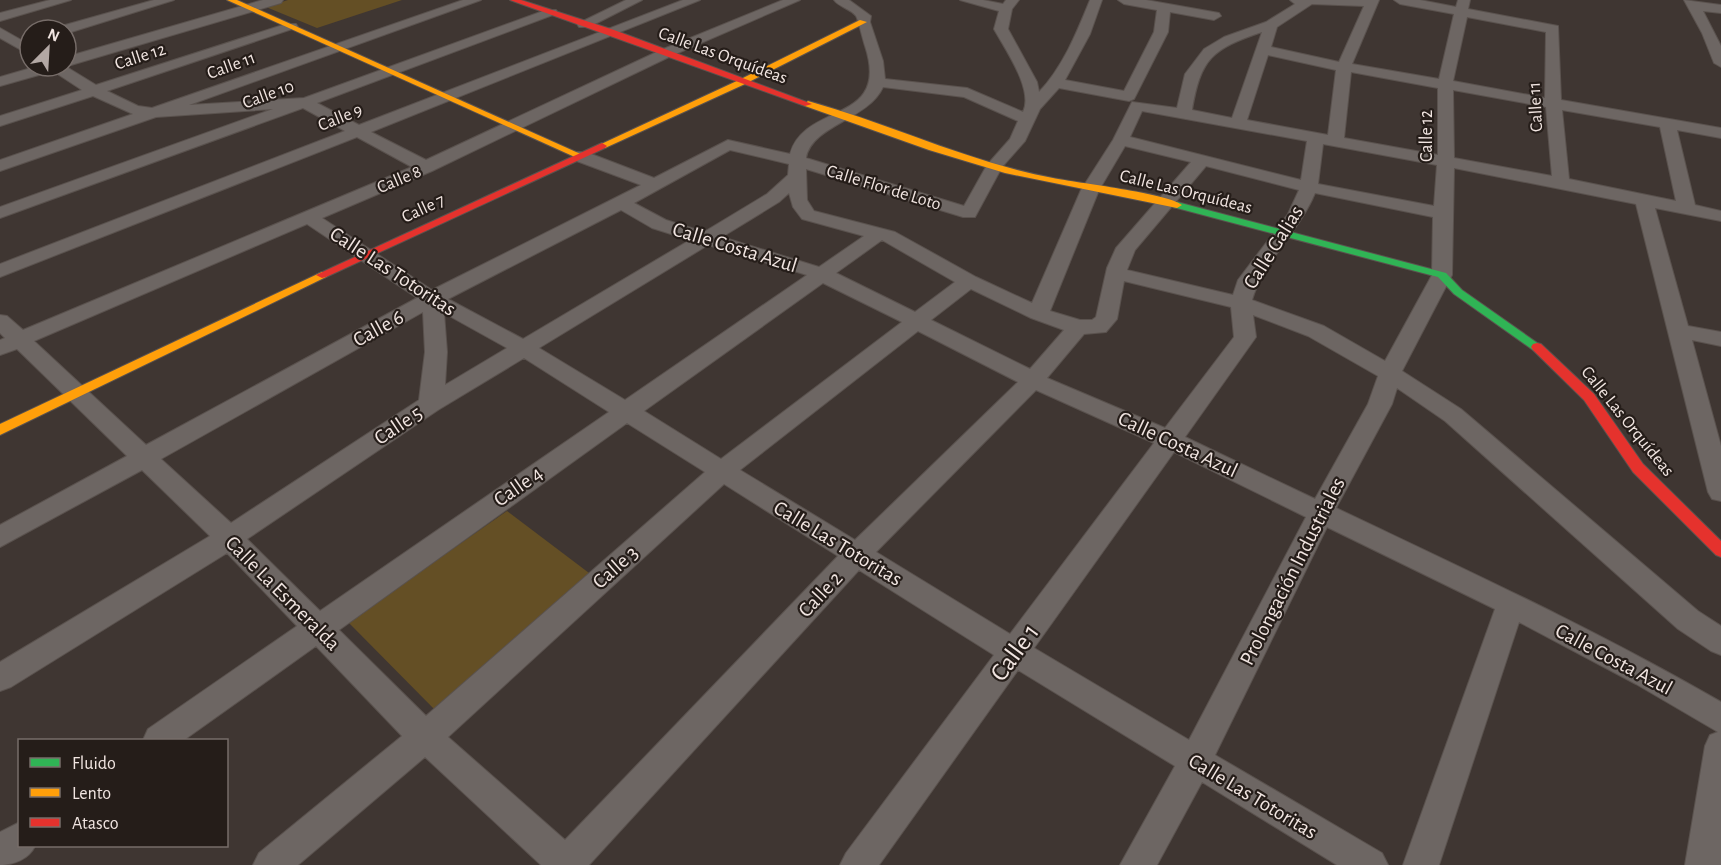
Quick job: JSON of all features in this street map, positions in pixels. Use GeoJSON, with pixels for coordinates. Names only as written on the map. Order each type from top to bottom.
{"type":"FeatureCollection","features":[{"type":"Feature","properties":{"kind":"street"},"geometry":{"type":"LineString","coordinates":[[0,17],[65,0]]}},
{"type":"Feature","properties":{"kind":"street"},"geometry":{"type":"LineString","coordinates":[[78,26],[168,0]]}},
{"type":"Feature","properties":{"kind":"street"},"geometry":{"type":"LineString","coordinates":[[231,0],[509,126],[654,184]]}},
{"type":"Feature","properties":{"kind":"street"},"geometry":{"type":"LineString","coordinates":[[78,59],[277,0]]}},
{"type":"Feature","properties":{"kind":"street","name":"Calle 11"},"geometry":{"type":"LineString","coordinates":[[0,166],[475,0]]}},
{"type":"Feature","properties":{"kind":"street","name":"Calle Las Orquídeas"},"geometry":{"type":"LineString","coordinates":[[514,0],[610,32],[742,82],[1007,171],[1090,190],[1136,194],[1442,275],[1458,292],[1546,353],[1589,397],[1638,468],[1721,551]]}},
{"type":"Feature","properties":{"kind":"street"},"geometry":{"type":"LineString","coordinates":[[584,24],[636,0]]}},
{"type":"Feature","properties":{"kind":"street","name":"Calle 9"},"geometry":{"type":"LineString","coordinates":[[0,271],[443,96],[694,0]]}},
{"type":"Feature","properties":{"kind":"street","name":"Calle 8"},"geometry":{"type":"LineString","coordinates":[[6,336],[308,217],[426,167],[666,53],[794,0]]}},
{"type":"Feature","properties":{"kind":"street"},"geometry":{"type":"LineString","coordinates":[[840,0],[864,16],[863,22],[878,71],[877,82],[870,97],[809,137],[800,150],[797,198],[801,208],[808,214],[879,234],[922,253],[969,281],[1038,314],[1078,327],[1098,327],[1106,319],[1116,273],[1126,248],[1202,160]]}},
{"type":"Feature","properties":{"kind":"street"},"geometry":{"type":"LineString","coordinates":[[966,0],[1009,4],[1001,29],[1030,82],[1030,113]]}},
{"type":"Feature","properties":{"kind":"street"},"geometry":{"type":"LineString","coordinates":[[994,165],[1017,141],[1030,113],[1056,83],[1083,34],[1096,0]]}},
{"type":"Feature","properties":{"kind":"street"},"geometry":{"type":"LineString","coordinates":[[1124,0],[1214,16]]}},
{"type":"Feature","properties":{"kind":"street"},"geometry":{"type":"LineString","coordinates":[[1400,0],[1462,6]]}},
{"type":"Feature","properties":{"kind":"street"},"geometry":{"type":"LineString","coordinates":[[1184,114],[1195,68],[1209,53],[1231,38],[1271,25],[1302,1],[1373,1]]}},
{"type":"Feature","properties":{"kind":"street","name":"Calle Galias"},"geometry":{"type":"LineString","coordinates":[[1172,441],[1245,338],[1241,303],[1248,280],[1297,215],[1325,140],[1344,67],[1373,1]]}},
{"type":"Feature","properties":{"kind":"street"},"geometry":{"type":"LineString","coordinates":[[1692,3],[1721,9]]}},
{"type":"Feature","properties":{"kind":"street"},"geometry":{"type":"LineString","coordinates":[[1692,3],[1709,33],[1721,63]]}},
{"type":"Feature","properties":{"kind":"street","name":"Calle 11"},"geometry":{"type":"LineString","coordinates":[[1462,6],[1553,29],[1552,102],[1561,183]]}},
{"type":"Feature","properties":{"kind":"street","name":"Calle 12"},"geometry":{"type":"LineString","coordinates":[[1442,275],[1442,213],[1446,163],[1445,83],[1462,6]]}},
{"type":"Feature","properties":{"kind":"street"},"geometry":{"type":"LineString","coordinates":[[1038,314],[1090,190],[1121,140],[1133,101],[1161,32],[1164,7]]}},
{"type":"Feature","properties":{"kind":"street","name":"Calle 10"},"geometry":{"type":"LineString","coordinates":[[0,213],[551,13]]}},
{"type":"Feature","properties":{"kind":"street","name":"Calle 7"},"geometry":{"type":"LineString","coordinates":[[0,430],[365,254],[742,82],[863,22]]}},
{"type":"Feature","properties":{"kind":"street"},"geometry":{"type":"LineString","coordinates":[[1238,123],[1271,25]]}},
{"type":"Feature","properties":{"kind":"street","name":"Calle 12"},"geometry":{"type":"LineString","coordinates":[[0,121],[291,27]]}},
{"type":"Feature","properties":{"kind":"street"},"geometry":{"type":"LineString","coordinates":[[0,32],[18,39]]}},
{"type":"Feature","properties":{"kind":"street"},"geometry":{"type":"LineString","coordinates":[[0,48],[18,43]]}},
{"type":"Feature","properties":{"kind":"street"},"geometry":{"type":"LineString","coordinates":[[1262,48],[1288,57],[1721,133]]}},
{"type":"Feature","properties":{"kind":"street"},"geometry":{"type":"LineString","coordinates":[[0,82],[18,77]]}},
{"type":"Feature","properties":{"kind":"street"},"geometry":{"type":"LineString","coordinates":[[74,78],[129,108],[155,113],[303,102],[426,167]]}},
{"type":"Feature","properties":{"kind":"street"},"geometry":{"type":"LineString","coordinates":[[877,82],[967,93],[1030,113]]}},
{"type":"Feature","properties":{"kind":"street"},"geometry":{"type":"LineString","coordinates":[[1056,83],[1184,114],[1561,183],[1721,216]]}},
{"type":"Feature","properties":{"kind":"street"},"geometry":{"type":"LineString","coordinates":[[1668,125],[1687,209]]}},
{"type":"Feature","properties":{"kind":"street"},"geometry":{"type":"LineString","coordinates":[[1121,140],[1309,187],[1442,213]]}},
{"type":"Feature","properties":{"kind":"street","name":"Calle 6"},"geometry":{"type":"LineString","coordinates":[[0,537],[144,460],[430,299],[728,145],[798,169]]}},
{"type":"Feature","properties":{"kind":"street","name":"Calle Flor de Loto"},"geometry":{"type":"LineString","coordinates":[[798,169],[969,213],[994,165]]}},
{"type":"Feature","properties":{"kind":"street","name":"Calle 5"},"geometry":{"type":"LineString","coordinates":[[0,678],[229,538],[430,404],[773,198],[798,169]]}},
{"type":"Feature","properties":{"kind":"street"},"geometry":{"type":"LineString","coordinates":[[1644,200],[1721,492]]}},
{"type":"Feature","properties":{"kind":"street","name":"Calle Costa Azul"},"geometry":{"type":"LineString","coordinates":[[621,202],[659,224],[702,239],[766,255],[820,273],[1033,380],[1172,441],[1511,604],[1647,675],[1721,719]]}},
{"type":"Feature","properties":{"kind":"street","name":"Calle Las Totoritas"},"geometry":{"type":"LineString","coordinates":[[308,217],[430,299],[524,348],[720,472],[1014,652],[1370,865]]}},
{"type":"Feature","properties":{"kind":"street","name":"Calle 4"},"geometry":{"type":"LineString","coordinates":[[162,739],[820,273],[879,234]]}},
{"type":"Feature","properties":{"kind":"street"},"geometry":{"type":"LineString","coordinates":[[1116,273],[1241,303],[1316,331],[1390,373],[1453,415],[1688,620],[1721,642]]}},
{"type":"Feature","properties":{"kind":"street","name":"Prolongación Industriales"},"geometry":{"type":"LineString","coordinates":[[1138,865],[1195,762],[1321,512],[1380,404],[1390,373],[1442,275]]}},
{"type":"Feature","properties":{"kind":"street","name":"Calle 3"},"geometry":{"type":"LineString","coordinates":[[271,865],[425,737],[720,472],[969,281]]}},
{"type":"Feature","properties":{"kind":"street"},"geometry":{"type":"LineString","coordinates":[[430,299],[438,341],[437,366],[430,404]]}},
{"type":"Feature","properties":{"kind":"street","name":"Calle 2"},"geometry":{"type":"LineString","coordinates":[[566,865],[857,554],[1033,380],[1078,327]]}},
{"type":"Feature","properties":{"kind":"street"},"geometry":{"type":"LineString","coordinates":[[1677,330],[1721,339]]}},
{"type":"Feature","properties":{"kind":"street","name":"Calle La Esmeralda"},"geometry":{"type":"LineString","coordinates":[[6,336],[75,393],[229,538],[425,737],[566,865]]}},
{"type":"Feature","properties":{"kind":"street","name":"Calle 1"},"geometry":{"type":"LineString","coordinates":[[858,865],[1172,441]]}},
{"type":"Feature","properties":{"kind":"street"},"geometry":{"type":"LineString","coordinates":[[1421,865],[1511,604]]}},
{"type":"Feature","properties":{"kind":"street"},"geometry":{"type":"LineString","coordinates":[[1703,865],[1721,746]]}},
{"type":"Feature","properties":{"kind":"street"},"geometry":{"type":"LineString","coordinates":[[0,853],[18,840]]}},
{"type":"Feature","properties":{"kind":"shaded area"},"geometry":{"type":"Polygon","coordinates":[[[288,0],[402,0],[317,28],[266,7],[288,0]]]}},
{"type":"Feature","properties":{"kind":"shaded area"},"geometry":{"type":"Polygon","coordinates":[[[507,511],[597,579],[438,713],[348,622],[507,511]]]}},
{"type":"Feature","properties":{"kind":"traffic: fast"},"geometry":{"type":"LineString","coordinates":[[1177,205],[1442,275],[1458,292],[1537,347]]}},
{"type":"Feature","properties":{"kind":"traffic: slow"},"geometry":{"type":"LineString","coordinates":[[231,0],[580,156]]}},
{"type":"Feature","properties":{"kind":"traffic: slow"},"geometry":{"type":"LineString","coordinates":[[602,146],[742,82],[863,22]]}},
{"type":"Feature","properties":{"kind":"traffic: slow"},"geometry":{"type":"LineString","coordinates":[[808,104],[932,148],[1008,171],[1177,205]]}},
{"type":"Feature","properties":{"kind":"traffic: slow"},"geometry":{"type":"LineString","coordinates":[[0,430],[322,275]]}},
{"type":"Feature","properties":{"kind":"traffic: jam"},"geometry":{"type":"LineString","coordinates":[[514,0],[611,32],[808,104]]}},
{"type":"Feature","properties":{"kind":"traffic: jam"},"geometry":{"type":"LineString","coordinates":[[322,275],[602,146]]}},
{"type":"Feature","properties":{"kind":"traffic: jam"},"geometry":{"type":"LineString","coordinates":[[1537,347],[1589,397],[1638,468],[1721,551]]}}]}
